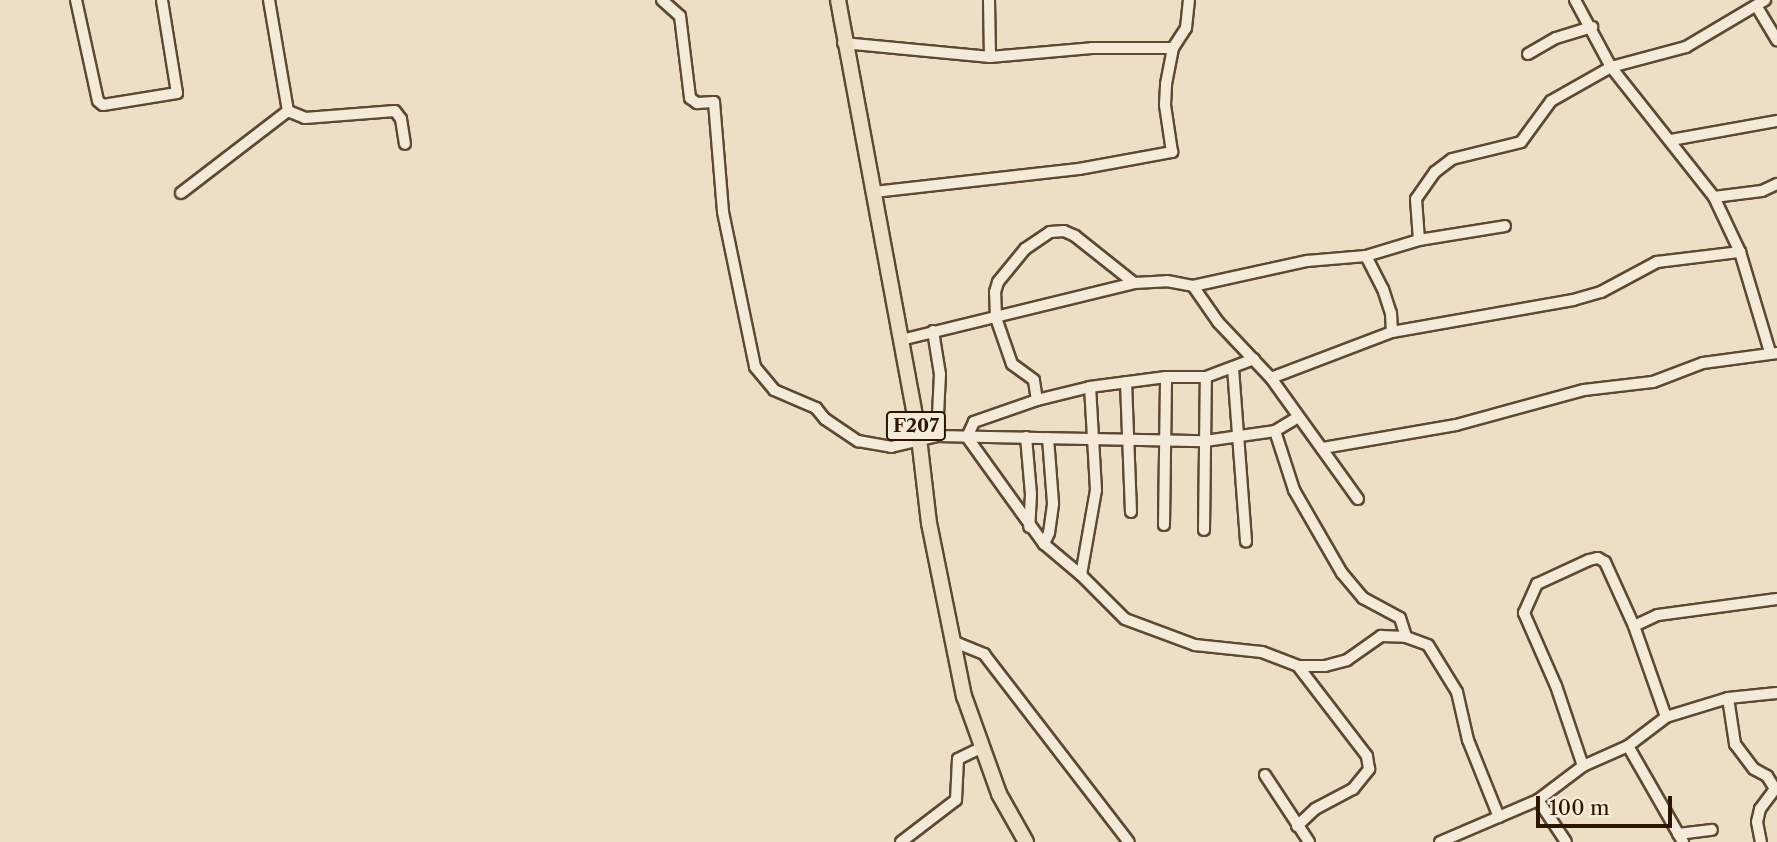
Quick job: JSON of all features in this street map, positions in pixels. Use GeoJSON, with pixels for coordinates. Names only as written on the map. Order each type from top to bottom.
{"type":"FeatureCollection","features":[{"type":"Feature","properties":{"kind":"main road","name":"F207"},"geometry":{"type":"LineString","coordinates":[[838,0],[919,438],[929,523],[964,696],[999,794],[1026,842]]}},
{"type":"Feature","properties":{"kind":"street"},"geometry":{"type":"LineString","coordinates":[[76,0],[98,102],[103,105],[177,93],[162,0]]}},
{"type":"Feature","properties":{"kind":"street"},"geometry":{"type":"LineString","coordinates":[[269,0],[288,111]]}},
{"type":"Feature","properties":{"kind":"street"},"geometry":{"type":"LineString","coordinates":[[662,0],[680,16],[690,98],[697,103],[715,102],[723,212],[755,367],[774,390],[816,408],[825,419],[858,441],[891,447],[919,438],[937,436],[1205,441],[1275,431],[1297,418]]}},
{"type":"Feature","properties":{"kind":"street"},"geometry":{"type":"LineString","coordinates":[[989,0],[990,57]]}},
{"type":"Feature","properties":{"kind":"street"},"geometry":{"type":"LineString","coordinates":[[874,192],[1079,169],[1166,155],[1174,147],[1165,104],[1173,48],[1186,28],[1189,0]]}},
{"type":"Feature","properties":{"kind":"street"},"geometry":{"type":"LineString","coordinates":[[1323,448],[1456,425],[1584,390],[1653,382],[1703,363],[1773,352],[1740,252],[1714,198],[1611,67],[1592,27],[1575,0]]}},
{"type":"Feature","properties":{"kind":"street"},"geometry":{"type":"LineString","coordinates":[[1419,240],[1416,199],[1435,172],[1452,159],[1521,142],[1551,101],[1611,67],[1686,47],[1761,3],[1777,40]]}},
{"type":"Feature","properties":{"kind":"street"},"geometry":{"type":"LineString","coordinates":[[1528,54],[1556,38],[1592,27]]}},
{"type":"Feature","properties":{"kind":"street"},"geometry":{"type":"LineString","coordinates":[[844,43],[990,57],[1092,48],[1173,48]]}},
{"type":"Feature","properties":{"kind":"street"},"geometry":{"type":"LineString","coordinates":[[288,111],[305,118],[395,111],[401,119],[405,144]]}},
{"type":"Feature","properties":{"kind":"street"},"geometry":{"type":"LineString","coordinates":[[181,193],[288,111]]}},
{"type":"Feature","properties":{"kind":"street"},"geometry":{"type":"LineString","coordinates":[[1671,141],[1777,121]]}},
{"type":"Feature","properties":{"kind":"street"},"geometry":{"type":"LineString","coordinates":[[1714,198],[1762,191],[1777,184]]}},
{"type":"Feature","properties":{"kind":"street"},"geometry":{"type":"LineString","coordinates":[[901,340],[1134,283],[1167,281],[1193,286],[1307,261],[1366,256],[1419,240],[1505,226]]}},
{"type":"Feature","properties":{"kind":"street"},"geometry":{"type":"LineString","coordinates":[[1037,400],[1034,380],[1012,364],[996,318],[995,292],[998,282],[1025,249],[1050,232],[1064,231],[1075,236],[1134,283]]}},
{"type":"Feature","properties":{"kind":"street"},"geometry":{"type":"LineString","coordinates":[[1271,378],[1392,332],[1573,300],[1601,292],[1657,262],[1740,252]]}},
{"type":"Feature","properties":{"kind":"street"},"geometry":{"type":"LineString","coordinates":[[1366,256],[1383,289],[1391,313],[1392,332]]}},
{"type":"Feature","properties":{"kind":"street"},"geometry":{"type":"LineString","coordinates":[[1193,286],[1218,323],[1271,378],[1357,499]]}},
{"type":"Feature","properties":{"kind":"street"},"geometry":{"type":"LineString","coordinates":[[933,331],[940,374],[937,436]]}},
{"type":"Feature","properties":{"kind":"street"},"geometry":{"type":"LineString","coordinates":[[967,438],[974,422],[1037,400],[1090,387],[1126,382],[1166,377],[1206,377],[1254,359]]}},
{"type":"Feature","properties":{"kind":"street"},"geometry":{"type":"LineString","coordinates":[[1233,368],[1246,542]]}},
{"type":"Feature","properties":{"kind":"street"},"geometry":{"type":"LineString","coordinates":[[1164,525],[1166,377]]}},
{"type":"Feature","properties":{"kind":"street"},"geometry":{"type":"LineString","coordinates":[[1204,530],[1206,377]]}},
{"type":"Feature","properties":{"kind":"street"},"geometry":{"type":"LineString","coordinates":[[1126,382],[1131,512]]}},
{"type":"Feature","properties":{"kind":"street"},"geometry":{"type":"LineString","coordinates":[[1081,575],[1096,490],[1090,387]]}},
{"type":"Feature","properties":{"kind":"street"},"geometry":{"type":"LineString","coordinates":[[1275,431],[1294,490],[1342,573],[1363,598],[1400,618],[1406,637]]}},
{"type":"Feature","properties":{"kind":"street"},"geometry":{"type":"LineString","coordinates":[[967,438],[1029,527],[1125,619],[1195,645],[1262,652],[1298,666],[1347,660],[1381,636],[1406,637],[1428,645],[1458,692],[1468,740],[1499,817]]}},
{"type":"Feature","properties":{"kind":"street"},"geometry":{"type":"LineString","coordinates":[[1026,438],[1031,494],[1029,527]]}},
{"type":"Feature","properties":{"kind":"street"},"geometry":{"type":"LineString","coordinates":[[1044,544],[1049,533],[1053,503],[1048,438]]}},
{"type":"Feature","properties":{"kind":"street"},"geometry":{"type":"LineString","coordinates":[[1583,766],[1556,686],[1524,614],[1537,584],[1598,558],[1605,562],[1634,626],[1665,717]]}},
{"type":"Feature","properties":{"kind":"street"},"geometry":{"type":"LineString","coordinates":[[1634,626],[1658,615],[1777,599]]}},
{"type":"Feature","properties":{"kind":"street"},"geometry":{"type":"LineString","coordinates":[[952,641],[984,654],[1129,842]]}},
{"type":"Feature","properties":{"kind":"street"},"geometry":{"type":"LineString","coordinates":[[1297,826],[1315,809],[1353,789],[1369,769],[1367,756],[1298,666]]}},
{"type":"Feature","properties":{"kind":"street"},"geometry":{"type":"LineString","coordinates":[[1440,842],[1538,800],[1583,766],[1628,746],[1665,717],[1728,698],[1777,692]]}},
{"type":"Feature","properties":{"kind":"street"},"geometry":{"type":"LineString","coordinates":[[1728,698],[1735,744],[1754,769],[1767,776],[1775,789],[1760,809],[1757,822],[1761,842]]}},
{"type":"Feature","properties":{"kind":"street"},"geometry":{"type":"LineString","coordinates":[[1628,746],[1681,838],[1712,830]]}},
{"type":"Feature","properties":{"kind":"street"},"geometry":{"type":"LineString","coordinates":[[901,842],[956,800],[958,759],[981,748]]}},
{"type":"Feature","properties":{"kind":"street"},"geometry":{"type":"LineString","coordinates":[[1265,775],[1309,842]]}},
{"type":"Feature","properties":{"kind":"street"},"geometry":{"type":"LineString","coordinates":[[1538,800],[1566,842]]}}]}
